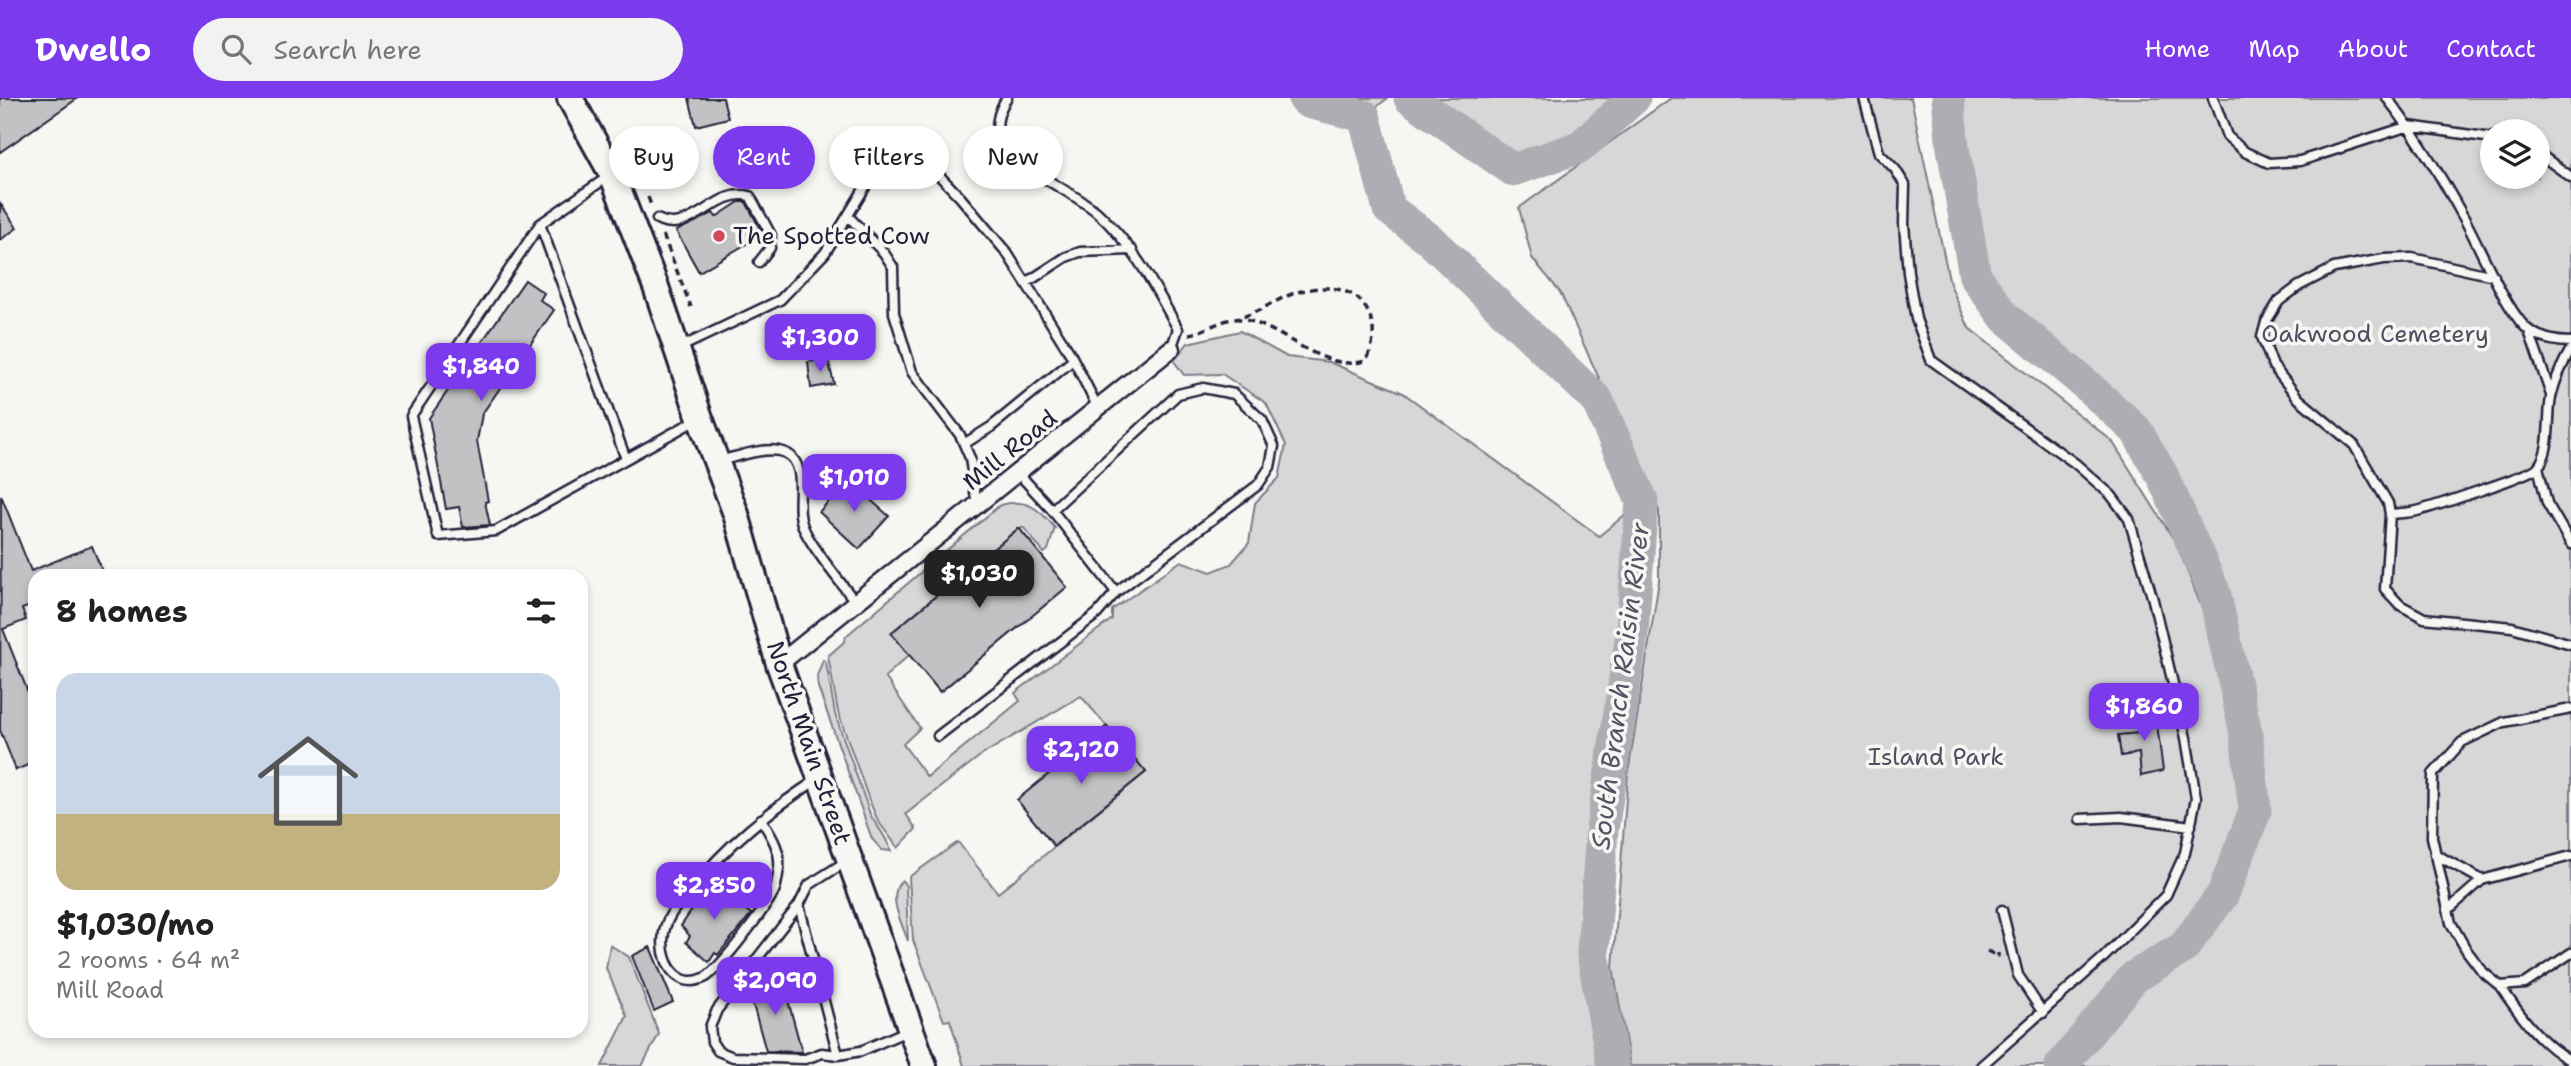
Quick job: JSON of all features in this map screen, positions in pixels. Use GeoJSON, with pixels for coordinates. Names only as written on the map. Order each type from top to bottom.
{"type":"FeatureCollection","features":[{"type":"Feature","properties":{"kind":"main road","name":"North Main Street"},"geometry":{"type":"LineString","coordinates":[[570,98],[609,170]]}},
{"type":"Feature","properties":{"kind":"main road","name":"North Main Street"},"geometry":{"type":"LineString","coordinates":[[617,189],[656,287],[736,514],[779,664],[924,1066]]}},
{"type":"Feature","properties":{"kind":"street","name":"Mill Road"},"geometry":{"type":"LineString","coordinates":[[779,664],[1098,408],[1174,342]]}},
{"type":"Feature","properties":{"kind":"lane"},"geometry":{"type":"LineString","coordinates":[[1007,98],[1001,107],[997,123],[1002,144],[1019,161],[1098,213],[1132,250],[1178,329],[1174,342]]}},
{"type":"Feature","properties":{"kind":"lane"},"geometry":{"type":"LineString","coordinates":[[1864,98],[1879,153],[1895,169],[1905,185],[1904,223],[1908,272],[1916,319],[1931,360],[2076,464],[2111,495],[2129,519],[2153,600],[2186,738],[2196,798],[2185,853],[2166,895],[2140,924],[1981,1066]]}},
{"type":"Feature","properties":{"kind":"lane"},"geometry":{"type":"LineString","coordinates":[[2213,98],[2227,136],[2245,152],[2269,163],[2300,161],[2409,127],[2480,136]]}},
{"type":"Feature","properties":{"kind":"lane"},"geometry":{"type":"LineString","coordinates":[[2386,98],[2409,127],[2466,221],[2494,276],[2529,331],[2551,395]]}},
{"type":"Feature","properties":{"kind":"lane"},"geometry":{"type":"LineString","coordinates":[[677,349],[779,300],[825,253],[878,166],[902,156],[930,166],[1007,253],[1073,360],[1098,408]]}},
{"type":"Feature","properties":{"kind":"lane"},"geometry":{"type":"LineString","coordinates":[[2550,162],[2571,177]]}},
{"type":"Feature","properties":{"kind":"lane"},"geometry":{"type":"LineString","coordinates":[[609,175],[540,224],[411,416],[438,536],[496,531],[700,418]]}},
{"type":"Feature","properties":{"kind":"lane"},"geometry":{"type":"LineString","coordinates":[[657,219],[669,225],[683,223],[728,199],[742,194],[750,196],[771,235],[770,248],[759,262]]}},
{"type":"Feature","properties":{"kind":"lane"},"geometry":{"type":"LineString","coordinates":[[848,216],[884,253],[892,267],[894,313],[912,372],[960,435],[970,458],[977,506]]}},
{"type":"Feature","properties":{"kind":"lane"},"geometry":{"type":"LineString","coordinates":[[540,224],[626,459]]}},
{"type":"Feature","properties":{"kind":"lane"},"geometry":{"type":"LineString","coordinates":[[1026,283],[1066,257],[1080,252],[1132,250]]}},
{"type":"Feature","properties":{"kind":"lane"},"geometry":{"type":"LineString","coordinates":[[2494,276],[2412,258],[2384,259],[2334,268],[2279,301],[2266,322],[2262,337],[2273,366],[2299,398],[2354,444],[2388,503],[2390,514],[2385,589],[2400,605],[2424,618],[2512,627],[2571,644]]}},
{"type":"Feature","properties":{"kind":"lane"},"geometry":{"type":"LineString","coordinates":[[2529,331],[2555,342],[2571,342]]}},
{"type":"Feature","properties":{"kind":"lane"},"geometry":{"type":"LineString","coordinates":[[2571,349],[2557,375],[2551,395],[2547,444],[2538,467],[2547,503],[2571,544]]}},
{"type":"Feature","properties":{"kind":"lane"},"geometry":{"type":"LineString","coordinates":[[964,444],[991,427],[1073,360]]}},
{"type":"Feature","properties":{"kind":"lane"},"geometry":{"type":"LineString","coordinates":[[938,736],[1097,614],[1116,592],[1258,485],[1270,467],[1274,446],[1262,421],[1234,394],[1203,388],[1178,394],[1052,510]]}},
{"type":"Feature","properties":{"kind":"lane"},"geometry":{"type":"LineString","coordinates":[[716,461],[776,449],[790,456],[797,465],[800,484],[798,510],[805,533],[856,603]]}},
{"type":"Feature","properties":{"kind":"lane"},"geometry":{"type":"LineString","coordinates":[[2390,514],[2414,512],[2492,484],[2520,477],[2538,467]]}},
{"type":"Feature","properties":{"kind":"lane"},"geometry":{"type":"LineString","coordinates":[[1018,472],[1052,510],[1116,592]]}},
{"type":"Feature","properties":{"kind":"lane"},"geometry":{"type":"LineString","coordinates":[[2571,709],[2504,722],[2462,742],[2433,774],[2432,837],[2451,923],[2467,951],[2483,972],[2500,986],[2522,1019],[2571,1060]]}},
{"type":"Feature","properties":{"kind":"lane"},"geometry":{"type":"LineString","coordinates":[[761,819],[777,846],[780,865],[775,888],[716,967],[704,978],[690,981],[680,978],[670,969],[663,952],[664,935],[670,916],[713,861],[761,819],[820,778]]}},
{"type":"Feature","properties":{"kind":"lane"},"geometry":{"type":"LineString","coordinates":[[2080,819],[2121,817],[2190,826]]}},
{"type":"Feature","properties":{"kind":"lane"},"geometry":{"type":"LineString","coordinates":[[2435,855],[2482,880]]}},
{"type":"Feature","properties":{"kind":"lane"},"geometry":{"type":"LineString","coordinates":[[2448,910],[2482,880],[2571,856]]}},
{"type":"Feature","properties":{"kind":"lane"},"geometry":{"type":"LineString","coordinates":[[850,860],[809,885],[799,905],[717,1010],[710,1027],[712,1042],[718,1051],[733,1057],[805,1059],[822,1053],[838,1055],[861,1051],[911,1029]]}},
{"type":"Feature","properties":{"kind":"lane"},"geometry":{"type":"LineString","coordinates":[[799,905],[838,1055]]}},
{"type":"Feature","properties":{"kind":"lane"},"geometry":{"type":"LineString","coordinates":[[2002,910],[2018,975],[2043,1013]]}},
{"type":"Feature","properties":{"kind":"lane"},"geometry":{"type":"LineString","coordinates":[[2500,986],[2525,984],[2571,953]]}},
{"type":"Feature","properties":{"kind":"path"},"geometry":{"type":"LineString","coordinates":[[648,197],[691,307]]}},
{"type":"Feature","properties":{"kind":"path"},"geometry":{"type":"LineString","coordinates":[[1174,342],[1208,327],[1238,318],[1254,315],[1297,292],[1338,288],[1353,296],[1370,315],[1373,330],[1371,352],[1365,361],[1352,365],[1293,344],[1269,329],[1238,318]]}},
{"type":"Feature","properties":{"kind":"green space"},"geometry":{"type":"Polygon","coordinates":[[[1304,98],[1388,98],[1364,116],[1308,102],[1304,98]]]}},
{"type":"Feature","properties":{"kind":"green space"},"geometry":{"type":"Polygon","coordinates":[[[1410,98],[1634,98],[1580,147],[1513,170],[1410,98]]]}},
{"type":"Feature","properties":{"kind":"green space"},"geometry":{"type":"Polygon","coordinates":[[[1671,98],[1911,98],[1950,284],[1969,328],[2112,441],[2176,543],[2220,654],[2242,742],[2249,810],[2235,854],[2165,959],[2183,948],[2223,894],[2254,811],[2246,733],[2214,592],[2163,477],[2136,431],[2005,317],[1975,276],[1950,98],[2571,98],[2571,1066],[1630,1066],[1613,967],[1628,773],[1659,581],[1659,511],[1560,292],[1532,258],[1519,208],[1671,98]]]}},
{"type":"Feature","properties":{"kind":"green space"},"geometry":{"type":"Polygon","coordinates":[[[1240,331],[1287,357],[1329,362],[1403,393],[1599,536],[1642,501],[1632,633],[1602,830],[1593,954],[1613,1066],[964,1066],[950,1020],[944,1021],[913,940],[909,877],[958,842],[998,893],[1146,772],[1081,696],[980,756],[906,814],[916,829],[898,848],[878,821],[869,800],[838,712],[828,656],[845,641],[846,636],[1000,505],[1017,503],[1031,506],[1055,528],[1048,550],[1044,553],[1024,528],[1019,528],[892,632],[909,655],[885,677],[920,728],[903,744],[927,777],[1020,701],[1015,693],[1112,619],[1112,610],[1181,561],[1211,572],[1231,564],[1249,543],[1255,503],[1279,478],[1286,445],[1266,403],[1222,374],[1184,375],[1174,361],[1188,343],[1240,331]]]}},
{"type":"Feature","properties":{"kind":"green space"},"geometry":{"type":"Polygon","coordinates":[[[823,660],[826,662],[835,714],[870,814],[891,851],[882,850],[872,839],[818,687],[817,676],[823,660]]]}},
{"type":"Feature","properties":{"kind":"green space"},"geometry":{"type":"Polygon","coordinates":[[[902,880],[906,886],[908,941],[895,902],[897,886],[902,880]]]}},
{"type":"Feature","properties":{"kind":"green space"},"geometry":{"type":"Polygon","coordinates":[[[610,945],[629,957],[659,1034],[642,1066],[602,1066],[627,1016],[606,968],[610,945]]]}},
{"type":"Feature","properties":{"kind":"building"},"geometry":{"type":"Polygon","coordinates":[[[0,98],[78,98],[0,152],[0,98]]]}},
{"type":"Feature","properties":{"kind":"building"},"geometry":{"type":"Polygon","coordinates":[[[689,98],[723,98],[728,118],[696,126],[689,98]]]}},
{"type":"Feature","properties":{"kind":"building","name":"The Spotted Cow"},"geometry":{"type":"Polygon","coordinates":[[[739,202],[746,202],[763,234],[699,272],[676,231],[713,213],[716,217],[739,202]]]}},
{"type":"Feature","properties":{"kind":"building"},"geometry":{"type":"Polygon","coordinates":[[[0,203],[17,228],[0,240],[0,203]]]}},
{"type":"Feature","properties":{"kind":"building"},"geometry":{"type":"Polygon","coordinates":[[[525,280],[544,293],[540,300],[554,310],[482,414],[477,441],[490,525],[463,527],[459,507],[446,509],[429,418],[525,280]]]}},
{"type":"Feature","properties":{"kind":"building"},"geometry":{"type":"Polygon","coordinates":[[[828,359],[834,384],[811,388],[808,362],[828,359]]]}},
{"type":"Feature","properties":{"kind":"building"},"geometry":{"type":"Polygon","coordinates":[[[848,480],[889,516],[859,549],[819,512],[848,480]]]}},
{"type":"Feature","properties":{"kind":"building"},"geometry":{"type":"Polygon","coordinates":[[[1,495],[30,569],[28,569],[28,607],[22,609],[26,620],[3,629],[28,692],[28,765],[16,770],[0,730],[1,495]]]}},
{"type":"Feature","properties":{"kind":"building"},"geometry":{"type":"Polygon","coordinates":[[[1019,528],[1067,587],[940,692],[891,633],[1019,528]]]}},
{"type":"Feature","properties":{"kind":"building"},"geometry":{"type":"Polygon","coordinates":[[[92,546],[101,569],[36,569],[92,546]]]}},
{"type":"Feature","properties":{"kind":"building"},"geometry":{"type":"Polygon","coordinates":[[[2155,709],[2163,771],[2141,776],[2139,753],[2121,756],[2118,735],[2139,733],[2136,711],[2155,709]]]}},
{"type":"Feature","properties":{"kind":"building"},"geometry":{"type":"Polygon","coordinates":[[[1107,726],[1146,772],[1054,846],[1017,800],[1107,726]]]}},
{"type":"Feature","properties":{"kind":"building"},"geometry":{"type":"Polygon","coordinates":[[[711,882],[751,914],[718,955],[715,953],[709,962],[686,942],[690,936],[681,926],[711,882]]]}},
{"type":"Feature","properties":{"kind":"building"},"geometry":{"type":"Polygon","coordinates":[[[650,947],[673,1002],[654,1011],[632,956],[650,947]]]}},
{"type":"Feature","properties":{"kind":"building"},"geometry":{"type":"Polygon","coordinates":[[[782,978],[802,1052],[766,1051],[748,987],[782,978]]]}},
{"type":"Feature","properties":{"kind":"waterway","name":"South Branch Raisin River"},"geometry":{"type":"LineString","coordinates":[[1304,98],[1308,102],[1364,116]]}},
{"type":"Feature","properties":{"kind":"waterway","name":"South Branch Raisin River"},"geometry":{"type":"LineString","coordinates":[[1410,98],[1513,170],[1580,147],[1634,98]]}},
{"type":"Feature","properties":{"kind":"waterway","name":"South Branch Raisin River"},"geometry":{"type":"LineString","coordinates":[[1948,98],[1953,148],[1975,276],[2005,317],[2136,430],[2163,477],[2214,592],[2246,733],[2255,811],[2223,894],[2183,948],[2134,977],[2061,1066]]}},
{"type":"Feature","properties":{"kind":"waterway","name":"South Branch Raisin River"},"geometry":{"type":"LineString","coordinates":[[1364,116],[1389,209],[1429,239],[1597,400],[1642,501],[1632,633],[1602,830],[1593,954],[1613,1066]]}},
{"type":"Feature","properties":{"kind":"place","name":"The Spotted Cow"},"geometry":{"type":"Point","coordinates":[719,236]}},
{"type":"Feature","properties":{"kind":"park label","name":"Oakwood Cemetery"},"geometry":{"type":"Point","coordinates":[2375,334]}},
{"type":"Feature","properties":{"kind":"park label","name":"Island Park"},"geometry":{"type":"Point","coordinates":[1936,757]}}]}
